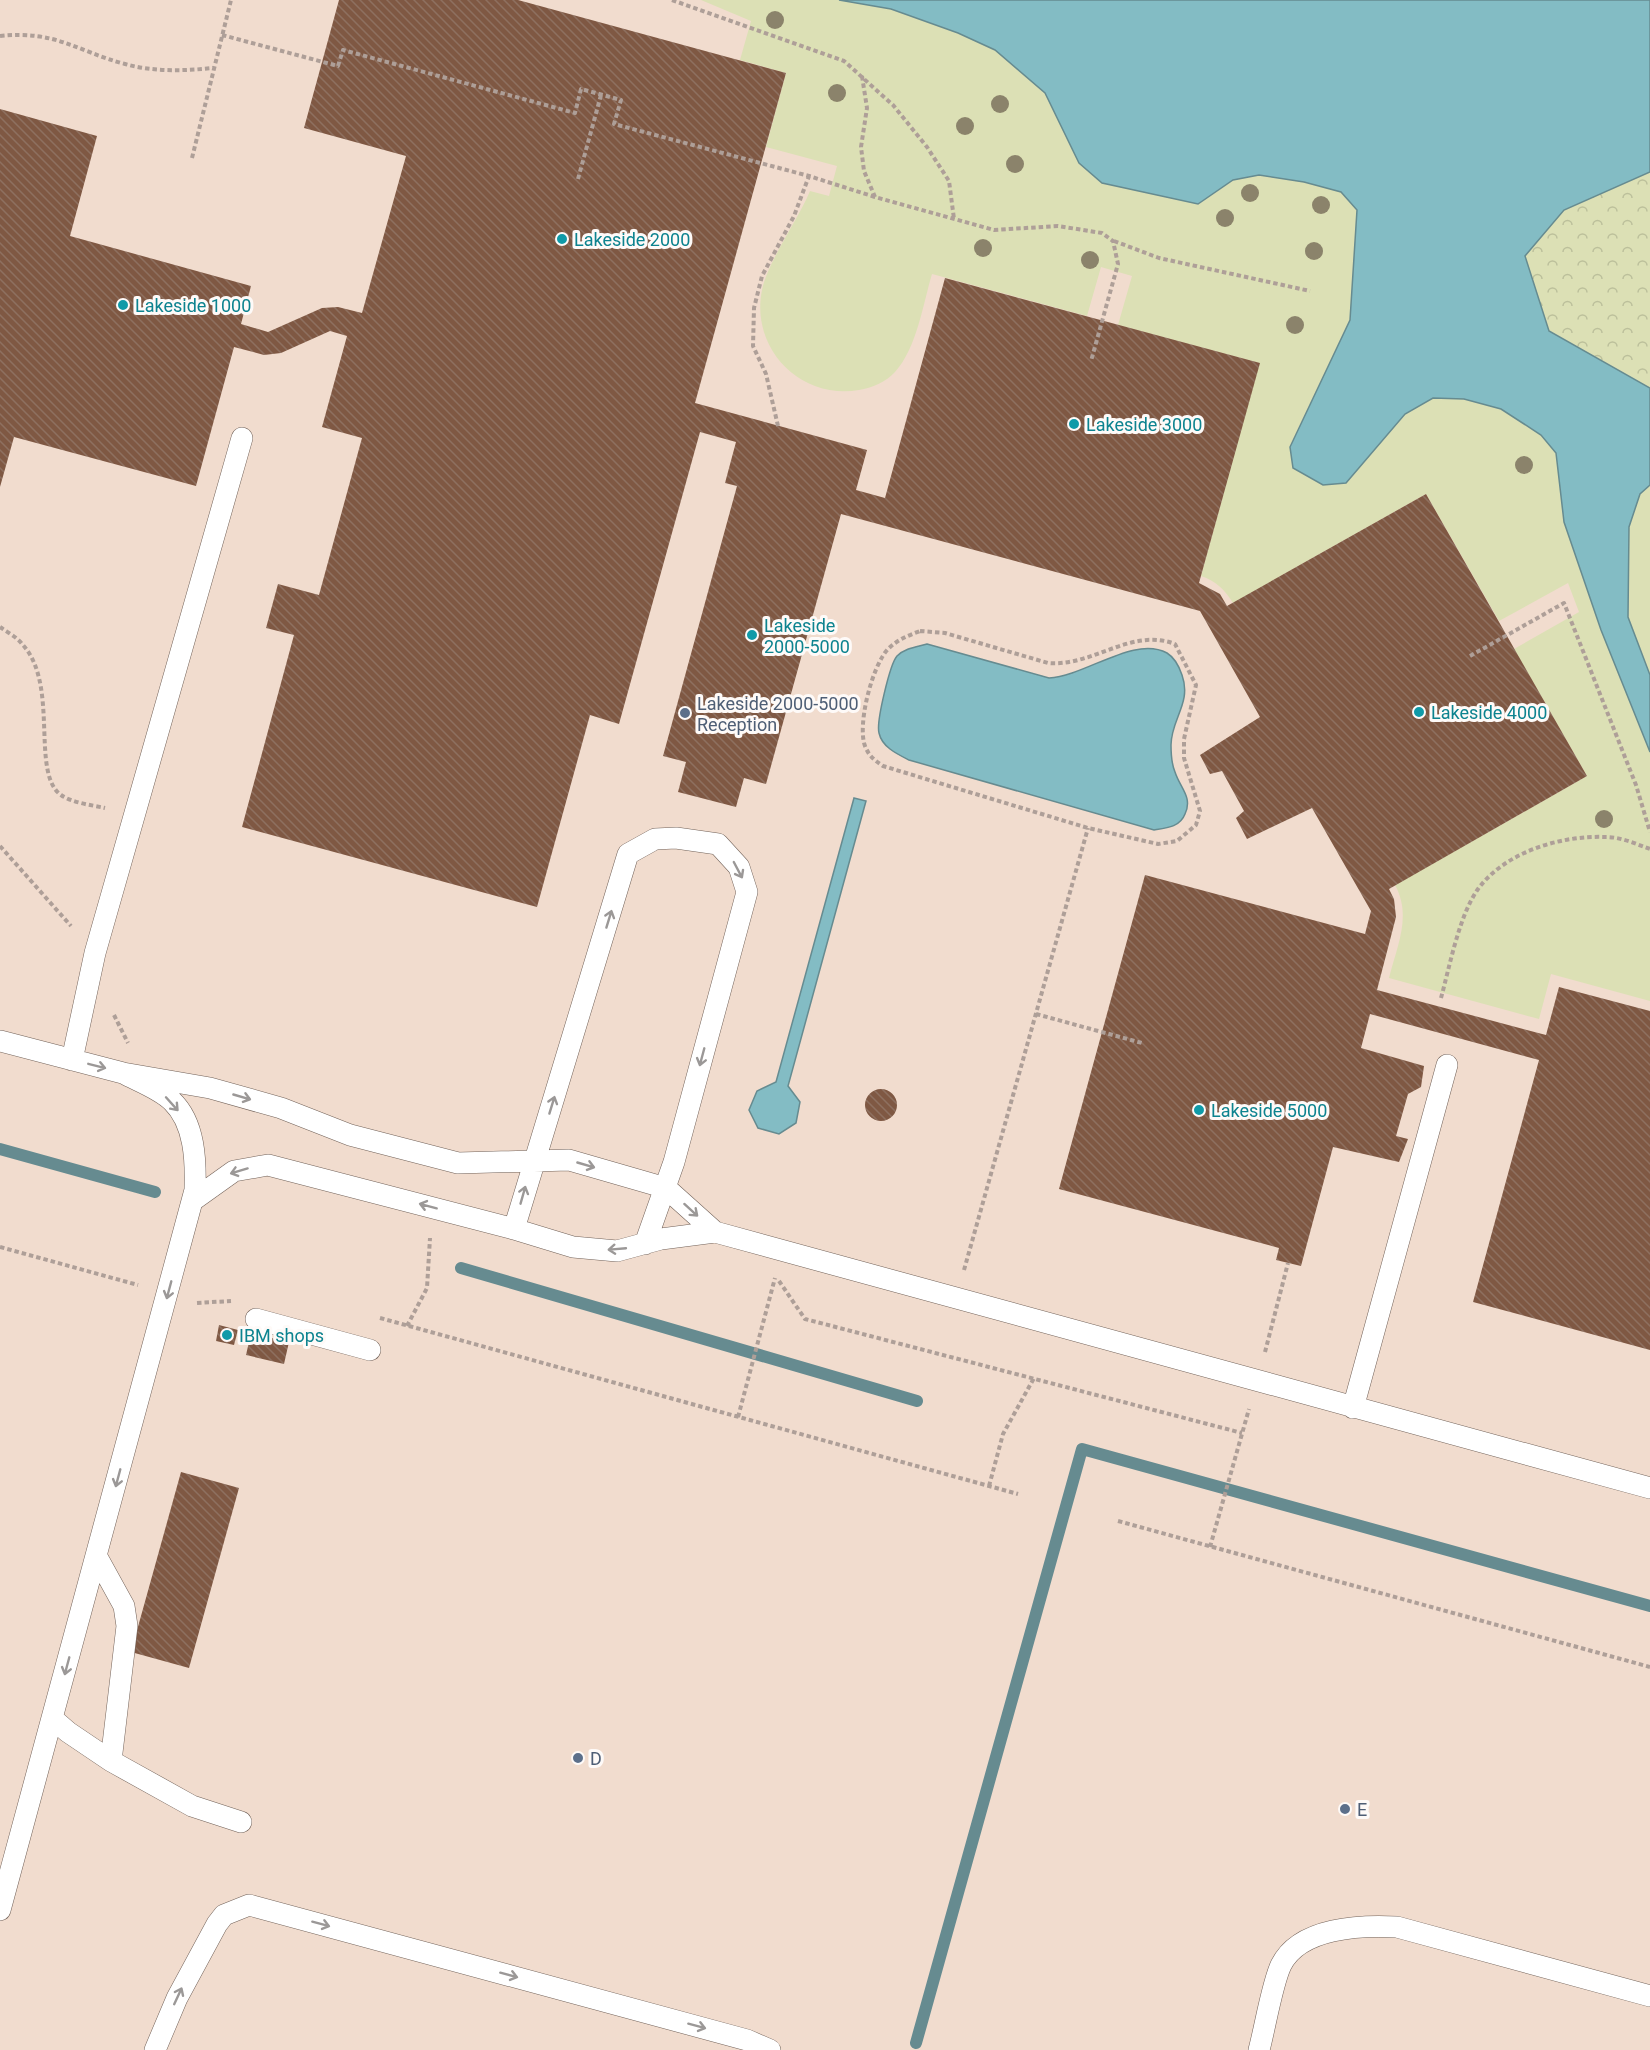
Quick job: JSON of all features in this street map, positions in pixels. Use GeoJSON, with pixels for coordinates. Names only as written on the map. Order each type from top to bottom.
{"type":"FeatureCollection","features":[{"type":"Feature","properties":{"kind":"lane"},"geometry":{"type":"LineString","coordinates":[[72,1060],[95,953],[242,438]]}},
{"type":"Feature","properties":{"kind":"lane"},"geometry":{"type":"LineString","coordinates":[[514,1229],[533,1160],[546,1125],[628,854],[655,839],[697,839],[718,844],[739,867],[747,892],[666,1188],[645,1244]]}},
{"type":"Feature","properties":{"kind":"lane"},"geometry":{"type":"LineString","coordinates":[[0,1041],[123,1073],[210,1088],[281,1108],[350,1135],[458,1163],[569,1160],[666,1188],[716,1232]]}},
{"type":"Feature","properties":{"kind":"lane"},"geometry":{"type":"LineString","coordinates":[[1353,1408],[1447,1065]]}},
{"type":"Feature","properties":{"kind":"lane"},"geometry":{"type":"LineString","coordinates":[[0,1910],[192,1201],[196,1161],[189,1129],[172,1101],[123,1073]]}},
{"type":"Feature","properties":{"kind":"lane"},"geometry":{"type":"LineString","coordinates":[[192,1201],[234,1171],[268,1165],[514,1229],[573,1247],[617,1251],[716,1232],[1650,1488]]}},
{"type":"Feature","properties":{"kind":"lane"},"geometry":{"type":"LineString","coordinates":[[256,1319],[370,1350]]}},
{"type":"Feature","properties":{"kind":"lane"},"geometry":{"type":"LineString","coordinates":[[97,1557],[124,1606],[127,1626],[111,1761]]}},
{"type":"Feature","properties":{"kind":"lane"},"geometry":{"type":"LineString","coordinates":[[53,1719],[111,1761],[192,1806],[241,1822]]}},
{"type":"Feature","properties":{"kind":"lane"},"geometry":{"type":"LineString","coordinates":[[155,2050],[177,1998],[217,1924],[224,1915],[249,1905],[747,2040],[770,2050]]}},
{"type":"Feature","properties":{"kind":"lane"},"geometry":{"type":"LineString","coordinates":[[1259,2050],[1281,1965],[1297,1947],[1321,1934],[1361,1925],[1397,1927],[1650,1996]]}},
{"type":"Feature","properties":{"kind":"path"},"geometry":{"type":"LineString","coordinates":[[192,158],[231,0]]}},
{"type":"Feature","properties":{"kind":"path"},"geometry":{"type":"LineString","coordinates":[[672,0],[844,62],[893,105],[927,147],[949,181],[954,219]]}},
{"type":"Feature","properties":{"kind":"path"},"geometry":{"type":"LineString","coordinates":[[0,36],[22,33],[59,39],[126,64],[178,72],[213,68]]}},
{"type":"Feature","properties":{"kind":"path"},"geometry":{"type":"LineString","coordinates":[[222,35],[338,66],[343,50],[575,113],[581,89],[621,100],[614,123],[809,176],[954,219],[994,230],[1058,226],[1101,233],[1159,258],[1310,291]]}},
{"type":"Feature","properties":{"kind":"path"},"geometry":{"type":"LineString","coordinates":[[862,76],[867,108],[861,147],[864,171],[875,197]]}},
{"type":"Feature","properties":{"kind":"path"},"geometry":{"type":"LineString","coordinates":[[578,179],[601,94]]}},
{"type":"Feature","properties":{"kind":"path"},"geometry":{"type":"LineString","coordinates":[[778,426],[766,374],[753,346],[754,308],[762,276],[794,216],[809,176]]}},
{"type":"Feature","properties":{"kind":"path"},"geometry":{"type":"LineString","coordinates":[[1091,361],[1118,264],[1113,240]]}},
{"type":"Feature","properties":{"kind":"path"},"geometry":{"type":"LineString","coordinates":[[1470,656],[1564,603],[1636,785],[1650,832]]}},
{"type":"Feature","properties":{"kind":"path"},"geometry":{"type":"LineString","coordinates":[[0,627],[23,644],[40,678],[45,708],[45,766],[50,783],[62,796],[134,816]]}},
{"type":"Feature","properties":{"kind":"path"},"geometry":{"type":"LineString","coordinates":[[920,631],[945,633],[1047,663],[1061,664],[1078,662],[1138,640],[1159,638],[1175,645],[1196,685],[1184,739],[1184,758],[1200,811],[1196,825],[1177,841],[1158,844],[1088,828],[883,765],[872,759],[865,746],[862,731],[864,714],[875,674],[886,651],[900,639],[920,631]]}},
{"type":"Feature","properties":{"kind":"path"},"geometry":{"type":"LineString","coordinates":[[956,1299],[1088,828]]}},
{"type":"Feature","properties":{"kind":"path"},"geometry":{"type":"LineString","coordinates":[[1442,998],[1465,916],[1477,890],[1498,867],[1536,848],[1571,840],[1606,837],[1650,849]]}},
{"type":"Feature","properties":{"kind":"path"},"geometry":{"type":"LineString","coordinates":[[0,846],[95,953]]}},
{"type":"Feature","properties":{"kind":"path"},"geometry":{"type":"LineString","coordinates":[[111,1008],[129,1047]]}},
{"type":"Feature","properties":{"kind":"path"},"geometry":{"type":"LineString","coordinates":[[1036,1014],[1142,1043]]}},
{"type":"Feature","properties":{"kind":"path"},"geometry":{"type":"LineString","coordinates":[[407,1326],[428,1288],[432,1208]]}},
{"type":"Feature","properties":{"kind":"path"},"geometry":{"type":"LineString","coordinates":[[0,1247],[201,1305],[235,1301]]}},
{"type":"Feature","properties":{"kind":"path"},"geometry":{"type":"LineString","coordinates":[[1264,1357],[1288,1263]]}},
{"type":"Feature","properties":{"kind":"path"},"geometry":{"type":"LineString","coordinates":[[775,1275],[805,1318],[1242,1433]]}},
{"type":"Feature","properties":{"kind":"path"},"geometry":{"type":"LineString","coordinates":[[374,1317],[1018,1494]]}},
{"type":"Feature","properties":{"kind":"path"},"geometry":{"type":"LineString","coordinates":[[738,1417],[760,1332]]}},
{"type":"Feature","properties":{"kind":"path"},"geometry":{"type":"LineString","coordinates":[[989,1486],[1004,1434],[1034,1378]]}},
{"type":"Feature","properties":{"kind":"path"},"geometry":{"type":"LineString","coordinates":[[1210,1546],[1234,1462]]}},
{"type":"Feature","properties":{"kind":"path"},"geometry":{"type":"LineString","coordinates":[[1118,1521],[1650,1667]]}},
{"type":"Feature","properties":{"kind":"shaded area"},"geometry":{"type":"Polygon","coordinates":[[[0,0],[1650,0],[1650,2050],[0,2050],[0,0]]]}},
{"type":"Feature","properties":{"kind":"green space"},"geometry":{"type":"Polygon","coordinates":[[[701,0],[839,0],[891,9],[958,33],[995,50],[1045,93],[1079,163],[1198,204],[1233,180],[1259,175],[1304,182],[1341,192],[1357,209],[1350,320],[1290,446],[1293,468],[1323,485],[1346,483],[1405,414],[1433,398],[1464,399],[1501,409],[1541,435],[1556,453],[1564,522],[1601,630],[1650,752],[1650,1001],[1551,974],[1539,1019],[1389,978],[1403,920],[1400,897],[1395,885],[1587,776],[1514,649],[1579,612],[1568,583],[1499,621],[1426,494],[1233,603],[1220,586],[1201,576],[1259,363],[1118,325],[1132,276],[1101,267],[1087,316],[932,274],[909,351],[903,362],[887,379],[864,389],[838,391],[818,387],[800,378],[784,366],[772,350],[764,332],[760,312],[762,290],[776,254],[810,191],[829,196],[837,166],[766,147],[786,73],[740,60],[751,21],[701,0]]]}},
{"type":"Feature","properties":{"kind":"green space"},"geometry":{"type":"Polygon","coordinates":[[[1650,172],[1650,388],[1549,331],[1525,256],[1563,210],[1650,172]]]}},
{"type":"Feature","properties":{"kind":"green space"},"geometry":{"type":"Polygon","coordinates":[[[1650,485],[1650,675],[1628,617],[1629,527],[1640,494],[1650,485]]]}},
{"type":"Feature","properties":{"kind":"water"},"geometry":{"type":"Polygon","coordinates":[[[839,0],[1650,0],[1650,172],[1564,210],[1525,256],[1549,331],[1650,388],[1650,485],[1640,494],[1629,527],[1628,617],[1650,675],[1650,752],[1601,630],[1564,522],[1556,453],[1541,435],[1501,409],[1464,399],[1433,398],[1405,414],[1346,483],[1323,485],[1293,468],[1290,447],[1350,320],[1357,210],[1341,192],[1304,182],[1259,175],[1233,180],[1198,204],[1102,183],[1079,163],[1045,93],[995,50],[958,33],[891,9],[839,0]]]}},
{"type":"Feature","properties":{"kind":"water"},"geometry":{"type":"Polygon","coordinates":[[[927,644],[1049,678],[1078,671],[1125,652],[1154,649],[1167,653],[1178,665],[1184,685],[1183,703],[1174,727],[1171,745],[1174,769],[1188,803],[1183,818],[1172,826],[1154,830],[909,760],[895,753],[883,742],[879,733],[887,681],[894,661],[900,653],[927,644]]]}},
{"type":"Feature","properties":{"kind":"water"},"geometry":{"type":"Polygon","coordinates":[[[854,798],[866,801],[788,1086],[800,1102],[796,1123],[779,1134],[758,1128],[749,1110],[757,1091],[776,1082],[854,798]]]}},
{"type":"Feature","properties":{"kind":"building"},"geometry":{"type":"Polygon","coordinates":[[[339,0],[518,0],[786,73],[695,403],[867,450],[856,490],[885,498],[945,278],[1260,363],[1199,583],[1220,594],[1227,606],[1426,494],[1587,776],[1389,889],[1394,899],[1396,917],[1377,990],[1546,1035],[1559,987],[1650,1011],[1650,1350],[1473,1302],[1539,1060],[1370,1014],[1361,1048],[1424,1066],[1421,1087],[1408,1094],[1396,1136],[1408,1139],[1399,1162],[1333,1147],[1301,1266],[1276,1260],[1279,1248],[1059,1189],[1145,875],[1365,934],[1371,911],[1312,808],[1247,839],[1236,818],[1244,811],[1222,771],[1210,774],[1200,755],[1260,717],[1200,611],[841,514],[766,784],[744,778],[736,807],[678,792],[686,762],[663,756],[737,486],[725,483],[736,442],[700,432],[619,724],[590,715],[537,907],[242,827],[294,635],[266,628],[278,584],[319,595],[362,438],[322,427],[347,336],[330,331],[281,353],[264,355],[234,347],[196,486],[14,437],[0,487],[0,109],[97,136],[70,236],[251,286],[241,324],[268,332],[322,308],[338,307],[362,313],[406,156],[304,128],[339,0]]]}},
{"type":"Feature","properties":{"kind":"building"},"geometry":{"type":"Polygon","coordinates":[[[881,1089],[893,1093],[897,1105],[893,1117],[881,1121],[869,1117],[865,1105],[869,1093],[881,1089]]]}},
{"type":"Feature","properties":{"kind":"building","name":"IBM shops"},"geometry":{"type":"Polygon","coordinates":[[[219,1325],[238,1330],[234,1345],[216,1341],[219,1325]]]}},
{"type":"Feature","properties":{"kind":"building"},"geometry":{"type":"Polygon","coordinates":[[[251,1333],[289,1342],[284,1364],[246,1355],[251,1333]]]}},
{"type":"Feature","properties":{"kind":"building"},"geometry":{"type":"Polygon","coordinates":[[[181,1472],[239,1488],[189,1668],[131,1652],[181,1472]]]}},
{"type":"Feature","properties":{"kind":"waterway"},"geometry":{"type":"LineString","coordinates":[[0,1149],[155,1192]]}},
{"type":"Feature","properties":{"kind":"waterway"},"geometry":{"type":"LineString","coordinates":[[461,1268],[917,1401]]}},
{"type":"Feature","properties":{"kind":"waterway"},"geometry":{"type":"LineString","coordinates":[[916,2043],[1082,1449],[1650,1606]]}},
{"type":"Feature","properties":{"kind":"place","name":"Lakeside 2000"},"geometry":{"type":"Point","coordinates":[562,239]}},
{"type":"Feature","properties":{"kind":"place","name":"Lakeside 1000"},"geometry":{"type":"Point","coordinates":[123,305]}},
{"type":"Feature","properties":{"kind":"place","name":"Lakeside 3000"},"geometry":{"type":"Point","coordinates":[1074,424]}},
{"type":"Feature","properties":{"kind":"place","name":"Lakeside 2000-5000"},"geometry":{"type":"Point","coordinates":[752,635]}},
{"type":"Feature","properties":{"kind":"place","name":"Lakeside 4000"},"geometry":{"type":"Point","coordinates":[1419,712]}},
{"type":"Feature","properties":{"kind":"place","name":"Lakeside 2000-5000 Reception"},"geometry":{"type":"Point","coordinates":[685,713]}},
{"type":"Feature","properties":{"kind":"place","name":"Lakeside 5000"},"geometry":{"type":"Point","coordinates":[1199,1110]}},
{"type":"Feature","properties":{"kind":"place","name":"IBM shops"},"geometry":{"type":"Point","coordinates":[227,1335]}},
{"type":"Feature","properties":{"kind":"place","name":"D"},"geometry":{"type":"Point","coordinates":[578,1758]}},
{"type":"Feature","properties":{"kind":"place","name":"E"},"geometry":{"type":"Point","coordinates":[1345,1809]}}]}
